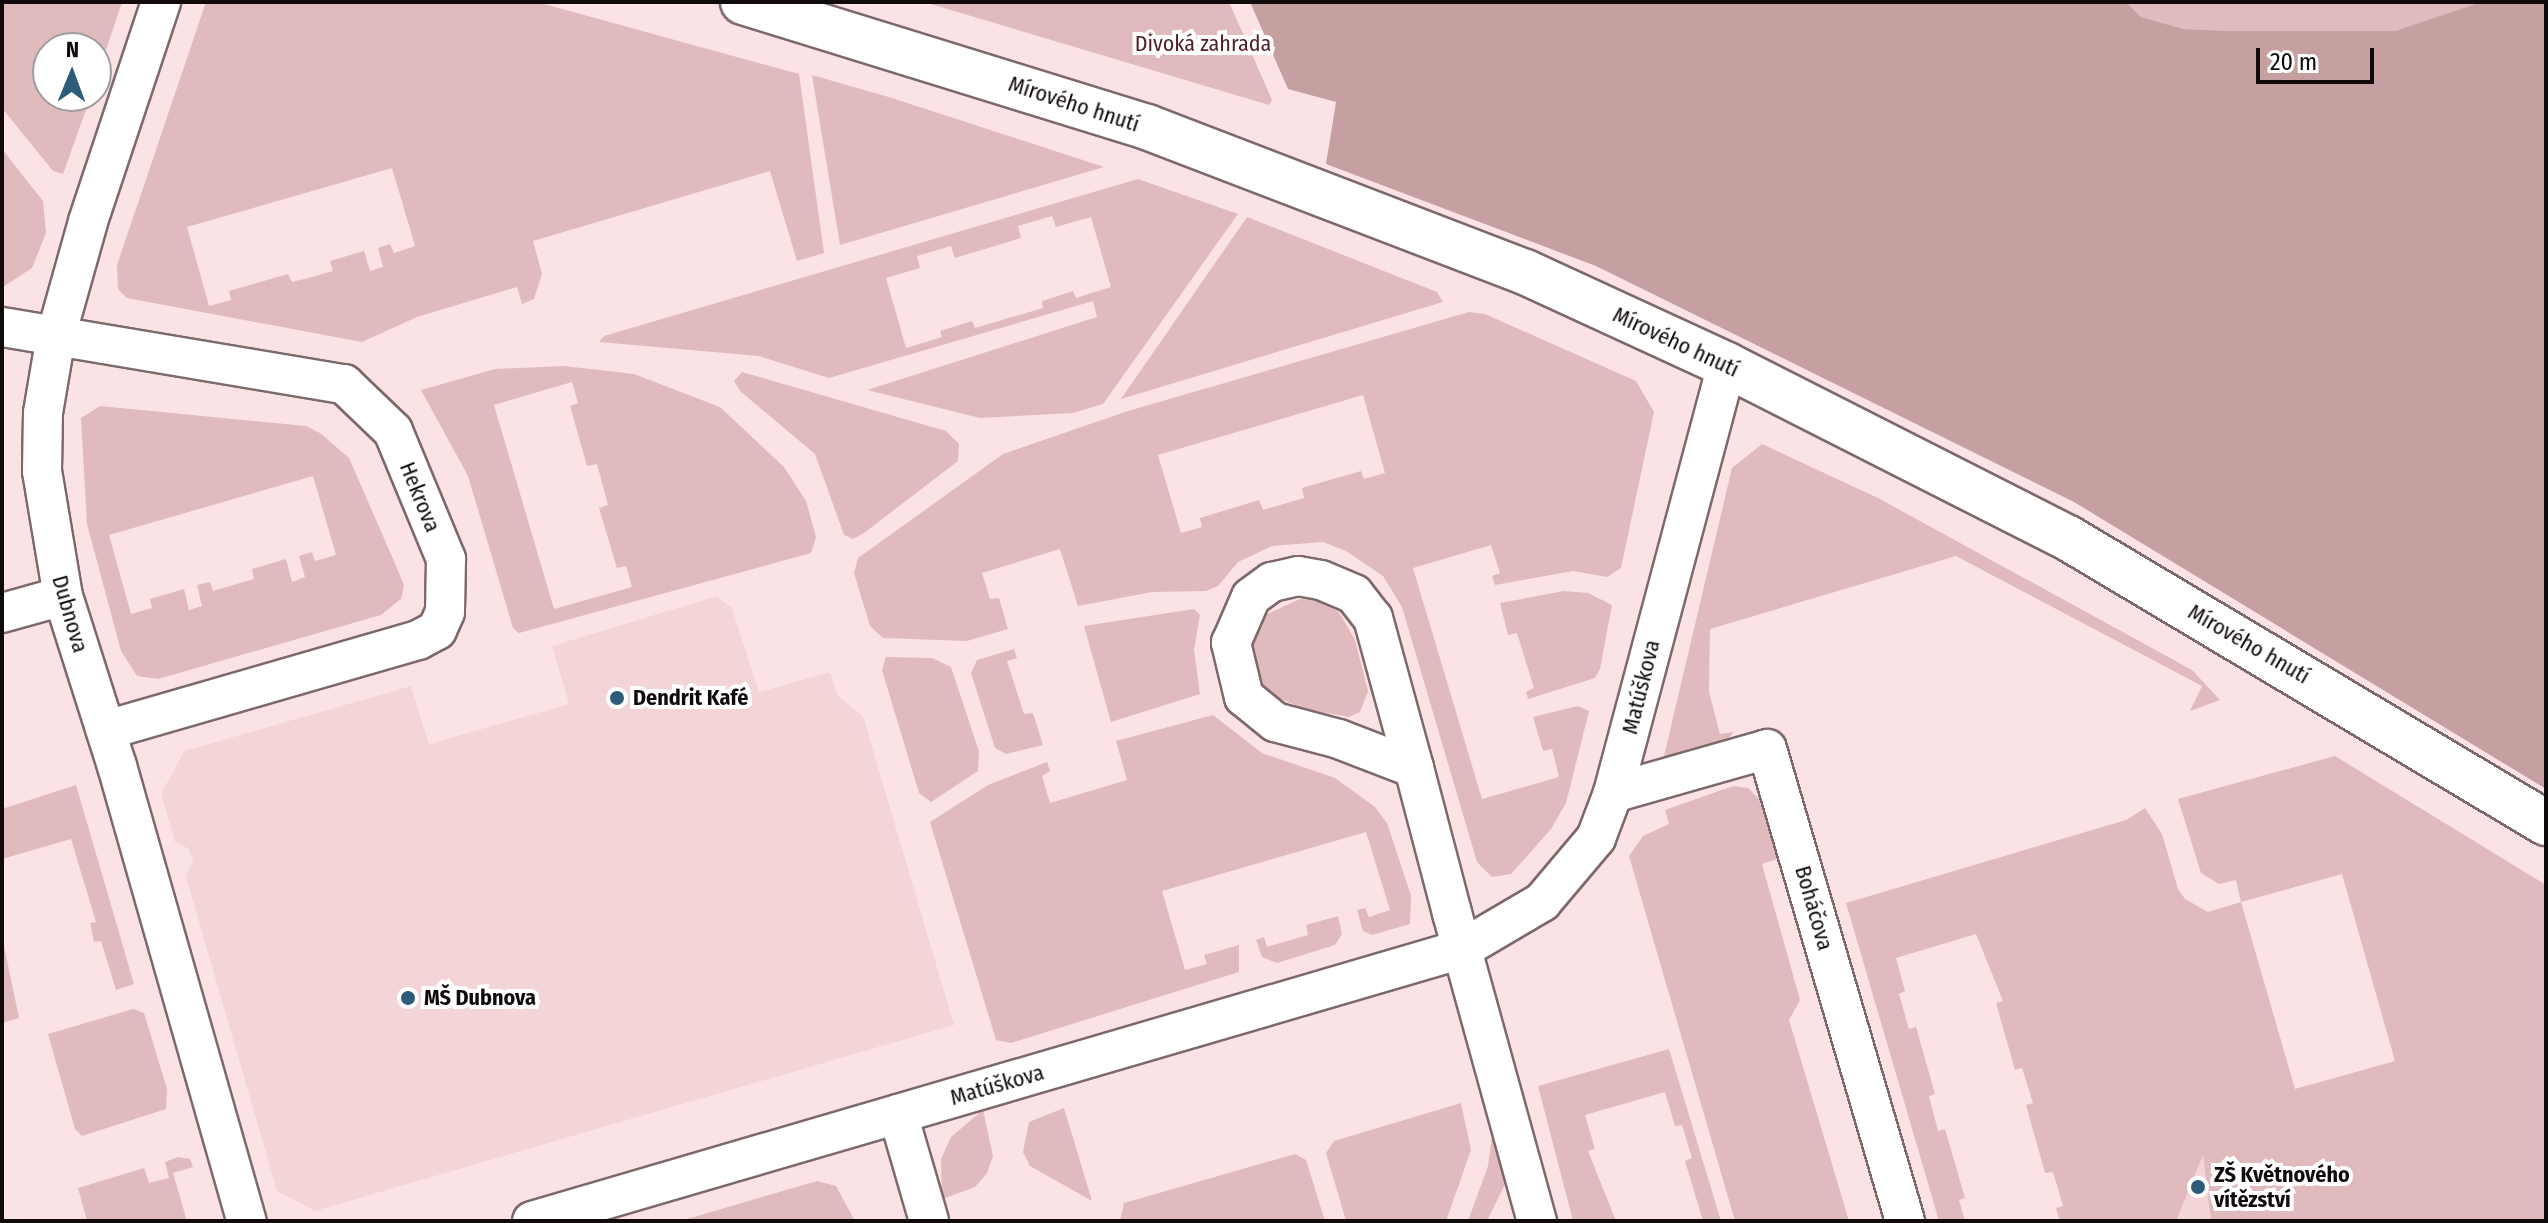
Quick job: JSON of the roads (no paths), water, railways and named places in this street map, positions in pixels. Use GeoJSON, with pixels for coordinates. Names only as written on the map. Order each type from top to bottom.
{"type":"FeatureCollection","features":[{"type":"Feature","properties":{"kind":"main road","name":"Mírového hnutí"},"geometry":{"type":"LineString","coordinates":[[743,2],[1147,127],[1304,183],[1525,272],[1727,365],[2068,538],[2546,823]]}},
{"type":"Feature","properties":{"kind":"street","name":"Dubnova"},"geometry":{"type":"LineString","coordinates":[[161,2],[88,222],[56,336],[43,413],[42,471],[63,596],[106,730],[247,1221]]}},
{"type":"Feature","properties":{"kind":"street","name":"Hekrova"},"geometry":{"type":"LineString","coordinates":[[2,327],[344,384],[393,431],[449,578],[449,597],[437,630],[418,640],[106,730]]}},
{"type":"Feature","properties":{"kind":"street","name":"Matúškova"},"geometry":{"type":"LineString","coordinates":[[532,1221],[1462,949],[1542,902],[1561,884],[1596,838],[1613,793],[1727,365]]}},
{"type":"Feature","properties":{"kind":"street"},"geometry":{"type":"LineString","coordinates":[[1414,768],[1339,739],[1275,722],[1244,697],[1231,643],[1251,597],[1272,582],[1298,576],[1338,584],[1354,594],[1373,618],[1414,768],[1462,949],[1537,1221]]}},
{"type":"Feature","properties":{"kind":"street"},"geometry":{"type":"LineString","coordinates":[[2,613],[63,596]]}},
{"type":"Feature","properties":{"kind":"street","name":"Boháčova"},"geometry":{"type":"LineString","coordinates":[[1613,793],[1767,749],[1905,1221]]}},
{"type":"Feature","properties":{"kind":"street"},"geometry":{"type":"LineString","coordinates":[[898,1114],[929,1221]]}},
{"type":"Feature","properties":{"kind":"place","name":"Dendrit Kafé"},"geometry":{"type":"Point","coordinates":[617,698]}},
{"type":"Feature","properties":{"kind":"place","name":"MŠ Dubnova"},"geometry":{"type":"Point","coordinates":[408,998]}},
{"type":"Feature","properties":{"kind":"place","name":"ZŠ Květnového vítězství"},"geometry":{"type":"Point","coordinates":[2198,1187]}},
{"type":"Feature","properties":{"kind":"park label","name":"Divoká zahrada"},"geometry":{"type":"Point","coordinates":[1203,44]}}]}
